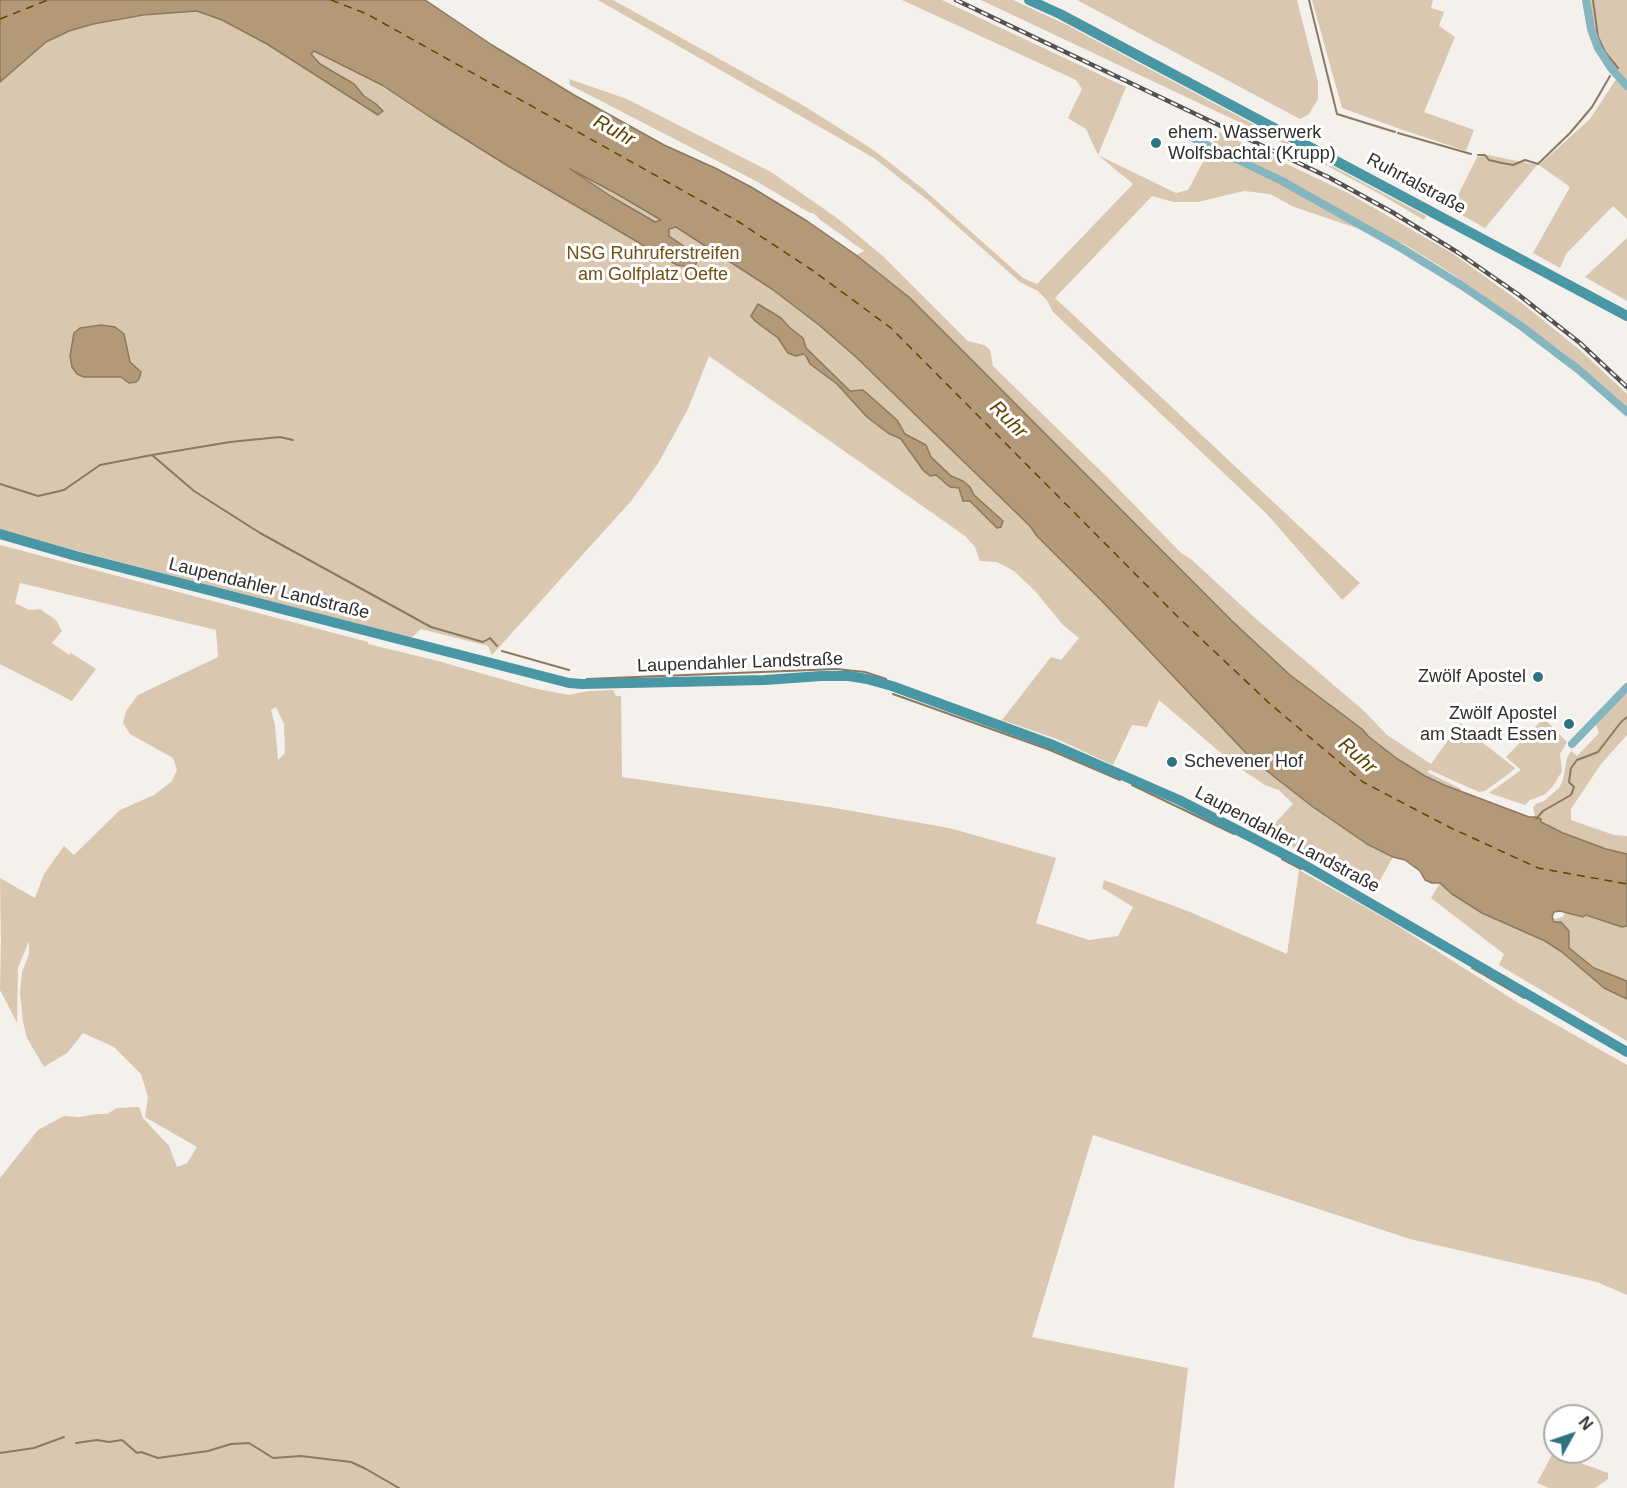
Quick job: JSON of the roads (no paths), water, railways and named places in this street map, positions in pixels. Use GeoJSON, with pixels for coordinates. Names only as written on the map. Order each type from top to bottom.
{"type":"FeatureCollection","features":[{"type":"Feature","properties":{"kind":"main road","name":"Ruhrtalstraße"},"geometry":{"type":"LineString","coordinates":[[1029,0],[1060,14],[1627,316]]}},
{"type":"Feature","properties":{"kind":"main road","name":"Laupendahler Landstraße"},"geometry":{"type":"LineString","coordinates":[[0,534],[76,556],[569,683],[765,680],[821,676],[867,679],[892,686],[1053,745],[1179,800],[1301,863],[1627,1052]]}},
{"type":"Feature","properties":{"kind":"street"},"geometry":{"type":"LineString","coordinates":[[1586,0],[1591,29],[1598,48],[1627,86]]}},
{"type":"Feature","properties":{"kind":"street"},"geometry":{"type":"LineString","coordinates":[[1174,129],[1281,181],[1401,248],[1461,285],[1521,326],[1579,370],[1627,412]]}},
{"type":"Feature","properties":{"kind":"street"},"geometry":{"type":"LineString","coordinates":[[1572,744],[1627,687]]}},
{"type":"Feature","properties":{"kind":"water","name":"Ruhr"},"geometry":{"type":"Polygon","coordinates":[[[0,0],[425,0],[492,45],[574,95],[664,145],[751,187],[807,221],[856,255],[910,298],[1233,622],[1290,675],[1362,729],[1396,758],[1444,785],[1529,817],[1541,819],[1541,822],[1563,833],[1627,854],[1627,926],[1622,927],[1586,915],[1583,917],[1560,911],[1554,912],[1552,917],[1554,922],[1561,922],[1569,931],[1569,948],[1594,968],[1627,981],[1627,999],[1604,988],[1562,952],[1545,941],[1482,913],[1452,894],[1440,883],[1425,880],[1420,871],[1405,860],[1393,857],[1367,844],[1272,775],[1246,753],[1037,536],[1030,526],[856,357],[772,289],[676,227],[669,229],[669,236],[698,258],[696,264],[690,267],[677,265],[508,166],[382,85],[314,51],[311,54],[320,64],[354,84],[364,96],[376,104],[383,111],[378,115],[267,44],[222,20],[197,11],[143,15],[69,31],[46,42],[0,82],[0,0]],[[570,169],[655,222],[661,220],[570,169]]]}},
{"type":"Feature","properties":{"kind":"water"},"geometry":{"type":"Polygon","coordinates":[[[758,304],[781,318],[803,338],[806,348],[850,391],[863,390],[897,420],[905,434],[926,445],[931,457],[951,476],[970,487],[974,495],[1003,521],[1001,527],[997,528],[970,501],[963,501],[959,488],[950,487],[936,475],[930,476],[923,470],[901,439],[888,433],[867,417],[837,384],[810,364],[806,356],[788,353],[778,338],[751,316],[758,304]]]}},
{"type":"Feature","properties":{"kind":"water"},"geometry":{"type":"Polygon","coordinates":[[[101,325],[115,327],[124,334],[130,362],[141,372],[136,382],[129,383],[121,377],[84,377],[77,374],[72,367],[70,356],[74,333],[80,328],[101,325]]]}},
{"type":"Feature","properties":{"kind":"waterway"},"geometry":{"type":"LineString","coordinates":[[1309,0],[1337,114],[1395,132]]}},
{"type":"Feature","properties":{"kind":"waterway"},"geometry":{"type":"LineString","coordinates":[[1593,0],[1598,37],[1605,52],[1618,68]]}},
{"type":"Feature","properties":{"kind":"waterway"},"geometry":{"type":"LineString","coordinates":[[1478,155],[1485,155],[1489,160],[1513,165],[1525,160],[1538,164],[1570,133],[1592,107],[1610,76]]}},
{"type":"Feature","properties":{"kind":"waterway"},"geometry":{"type":"LineString","coordinates":[[1398,133],[1471,154]]}},
{"type":"Feature","properties":{"kind":"waterway"},"geometry":{"type":"LineString","coordinates":[[0,484],[38,496],[64,490],[100,465],[230,442],[280,437],[293,440]]}},
{"type":"Feature","properties":{"kind":"waterway"},"geometry":{"type":"LineString","coordinates":[[152,455],[194,491],[260,533],[431,627],[483,642],[490,638],[497,646]]}},
{"type":"Feature","properties":{"kind":"waterway"},"geometry":{"type":"LineString","coordinates":[[502,651],[569,670]]}},
{"type":"Feature","properties":{"kind":"waterway"},"geometry":{"type":"LineString","coordinates":[[587,679],[836,669],[865,672],[886,679]]}},
{"type":"Feature","properties":{"kind":"waterway"},"geometry":{"type":"LineString","coordinates":[[893,694],[1050,750],[1120,780]]}},
{"type":"Feature","properties":{"kind":"waterway"},"geometry":{"type":"LineString","coordinates":[[1536,819],[1543,811],[1571,795],[1574,787],[1569,782],[1571,768],[1577,760],[1598,752],[1627,717]]}},
{"type":"Feature","properties":{"kind":"waterway"},"geometry":{"type":"LineString","coordinates":[[1132,785],[1234,834]]}},
{"type":"Feature","properties":{"kind":"waterway"},"geometry":{"type":"LineString","coordinates":[[1282,859],[1301,869]]}},
{"type":"Feature","properties":{"kind":"waterway"},"geometry":{"type":"LineString","coordinates":[[1472,968],[1524,998]]}},
{"type":"Feature","properties":{"kind":"waterway"},"geometry":{"type":"LineString","coordinates":[[0,1453],[34,1448],[64,1437]]}},
{"type":"Feature","properties":{"kind":"waterway"},"geometry":{"type":"LineString","coordinates":[[76,1443],[122,1440],[137,1453],[141,1452],[158,1458],[208,1451],[231,1444],[249,1443],[273,1458],[301,1456],[351,1462],[399,1488]]}},
{"type":"Feature","properties":{"kind":"railway"},"geometry":{"type":"LineString","coordinates":[[956,0],[1330,178],[1392,212],[1457,252],[1519,295],[1580,343],[1627,387]]}},
{"type":"Feature","properties":{"kind":"place","name":"ehem. Wasserwerk Wolfsbachtal (Krupp)"},"geometry":{"type":"Point","coordinates":[1156,143]}},
{"type":"Feature","properties":{"kind":"place","name":"Zwölf Apostel"},"geometry":{"type":"Point","coordinates":[1538,677]}},
{"type":"Feature","properties":{"kind":"place","name":"Zwölf Apostel am Staadt Essen"},"geometry":{"type":"Point","coordinates":[1569,724]}},
{"type":"Feature","properties":{"kind":"place","name":"Schevener Hof"},"geometry":{"type":"Point","coordinates":[1172,762]}},
{"type":"Feature","properties":{"kind":"park label","name":"NSG Ruhruferstreifen am Golfplatz Oefte"},"geometry":{"type":"Point","coordinates":[653,264]}}]}
